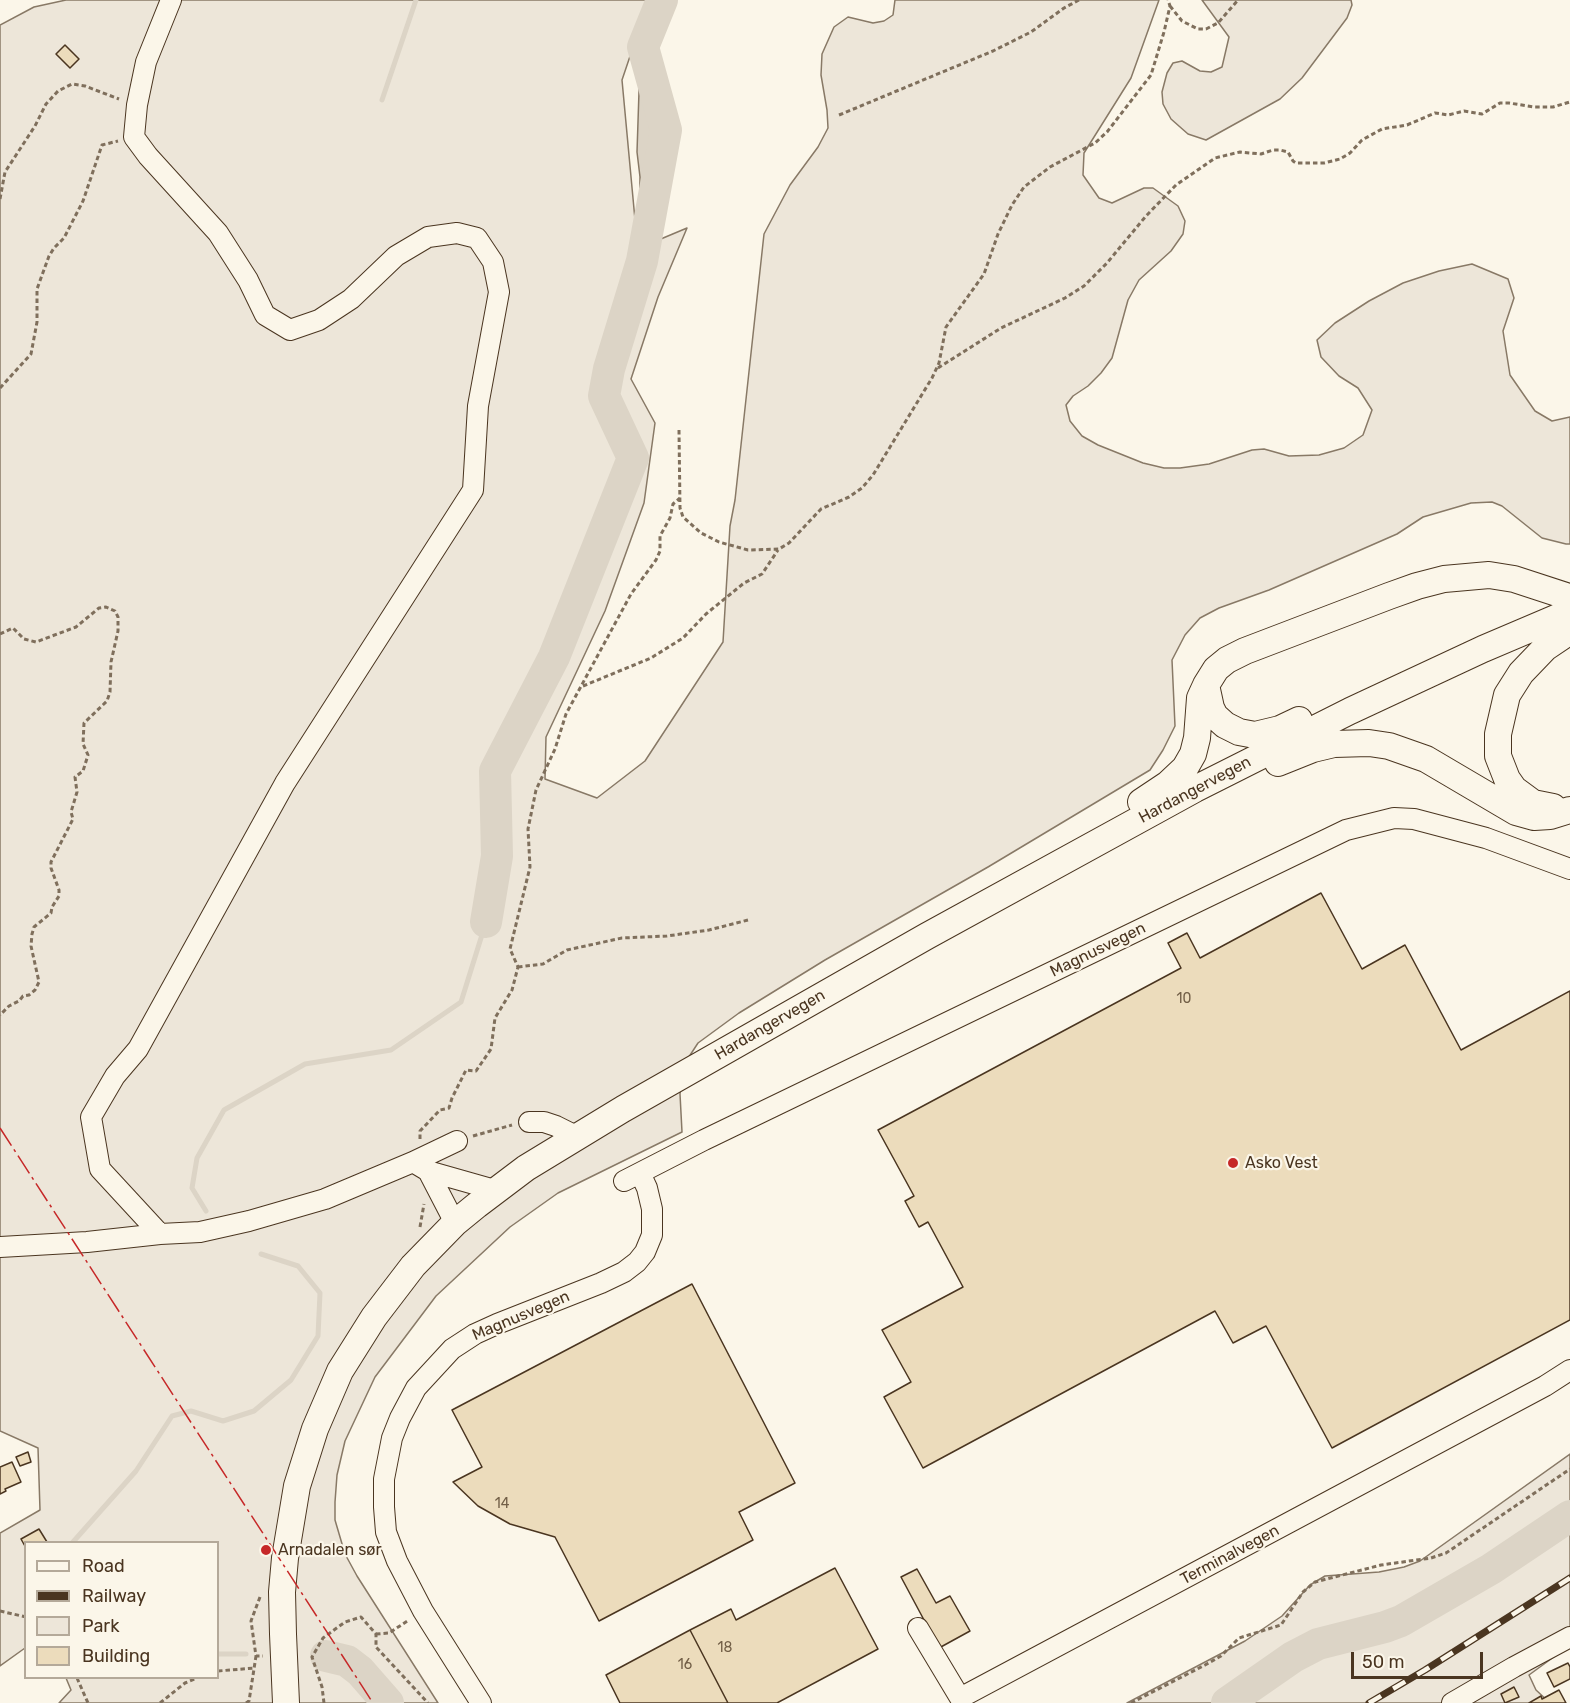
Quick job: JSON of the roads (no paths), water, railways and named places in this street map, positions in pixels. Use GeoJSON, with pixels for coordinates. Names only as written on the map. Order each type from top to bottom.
{"type":"FeatureCollection","features":[{"type":"Feature","properties":{"kind":"main road"},"geometry":{"type":"LineString","coordinates":[[927,936],[1007,877],[1148,798],[1168,784],[1185,768],[1193,754],[1197,738],[1200,698],[1216,669],[1227,660],[1389,596],[1444,579],[1489,575],[1514,579],[1568,604]]}},
{"type":"Feature","properties":{"kind":"main road","name":"Hardangervegen"},"geometry":{"type":"LineString","coordinates":[[286,1703],[282,1634],[285,1558],[297,1486],[315,1429],[340,1371],[374,1317],[413,1266],[455,1223],[495,1190],[576,1136],[1018,885],[1252,759],[1483,649],[1568,604]]}},
{"type":"Feature","properties":{"kind":"main road"},"geometry":{"type":"LineString","coordinates":[[1569,810],[1533,803],[1514,789],[1501,769],[1497,745],[1503,708],[1513,684],[1537,655],[1570,631]]}},
{"type":"Feature","properties":{"kind":"main road"},"geometry":{"type":"LineString","coordinates":[[1206,685],[1215,716],[1225,725],[1239,732],[1256,735],[1280,729],[1435,656],[1483,649]]}},
{"type":"Feature","properties":{"kind":"main road"},"geometry":{"type":"LineString","coordinates":[[1018,885],[1092,861],[1260,771],[1313,749],[1334,744],[1369,743],[1408,752],[1445,769],[1516,812],[1534,817],[1550,816],[1569,810]]}},
{"type":"Feature","properties":{"kind":"street"},"geometry":{"type":"LineString","coordinates":[[160,1234],[100,1169],[91,1117],[115,1076],[138,1049],[285,783],[473,490],[478,406],[499,292],[493,262],[477,238],[457,233],[428,237],[396,256],[351,299],[319,321],[290,330],[266,315],[248,280],[218,232],[148,156],[134,136],[137,105],[146,62],[171,0]]}},
{"type":"Feature","properties":{"kind":"street","name":"Magnusvegen"},"geometry":{"type":"LineString","coordinates":[[481,1703],[423,1611],[397,1561],[386,1532],[384,1479],[392,1438],[416,1388],[434,1366],[460,1344],[498,1324],[601,1283],[624,1272],[637,1262],[645,1252],[651,1235],[652,1209],[647,1188],[632,1177],[1346,830],[1394,818],[1414,819],[1486,838],[1570,869]]}},
{"type":"Feature","properties":{"kind":"street"},"geometry":{"type":"LineString","coordinates":[[529,1122],[544,1122],[576,1136]]}},
{"type":"Feature","properties":{"kind":"street"},"geometry":{"type":"LineString","coordinates":[[0,1246],[200,1233],[326,1198],[421,1166],[458,1141]]}},
{"type":"Feature","properties":{"kind":"street"},"geometry":{"type":"LineString","coordinates":[[421,1166],[495,1190]]}},
{"type":"Feature","properties":{"kind":"street"},"geometry":{"type":"LineString","coordinates":[[421,1166],[455,1223]]}},
{"type":"Feature","properties":{"kind":"street","name":"Terminalvegen"},"geometry":{"type":"LineString","coordinates":[[918,1628],[960,1698],[1545,1386],[1570,1370]]}},
{"type":"Feature","properties":{"kind":"street"},"geometry":{"type":"LineString","coordinates":[[1452,1703],[1514,1666],[1570,1637]]}},
{"type":"Feature","properties":{"kind":"waterway"},"geometry":{"type":"LineString","coordinates":[[382,100],[416,0]]}},
{"type":"Feature","properties":{"kind":"waterway"},"geometry":{"type":"LineString","coordinates":[[486,922],[497,856],[495,771],[554,657],[633,458],[604,396],[609,369],[642,261],[666,130],[643,47],[662,0]]}},
{"type":"Feature","properties":{"kind":"waterway"},"geometry":{"type":"LineString","coordinates":[[206,1211],[192,1188],[197,1158],[224,1110],[305,1064],[391,1050],[461,1002],[486,922]]}},
{"type":"Feature","properties":{"kind":"waterway"},"geometry":{"type":"LineString","coordinates":[[74,1541],[136,1471],[172,1416],[191,1411],[223,1421],[254,1411],[291,1380],[318,1336],[320,1293],[298,1266],[261,1254]]}},
{"type":"Feature","properties":{"kind":"waterway"},"geometry":{"type":"LineString","coordinates":[[1227,1703],[1293,1657],[1318,1644],[1401,1621],[1491,1569],[1570,1516]]}},
{"type":"Feature","properties":{"kind":"waterway"},"geometry":{"type":"LineString","coordinates":[[219,1654],[246,1654]]}},
{"type":"Feature","properties":{"kind":"waterway"},"geometry":{"type":"LineString","coordinates":[[326,1656],[347,1661],[360,1671],[388,1703]]}},
{"type":"Feature","properties":{"kind":"railway"},"geometry":{"type":"LineString","coordinates":[[1369,1703],[1570,1578]]}},
{"type":"Feature","properties":{"kind":"place","name":"Asko Vest"},"geometry":{"type":"Point","coordinates":[1233,1163]}},
{"type":"Feature","properties":{"kind":"place","name":"Arnadalen sør"},"geometry":{"type":"Point","coordinates":[266,1550]}}]}
